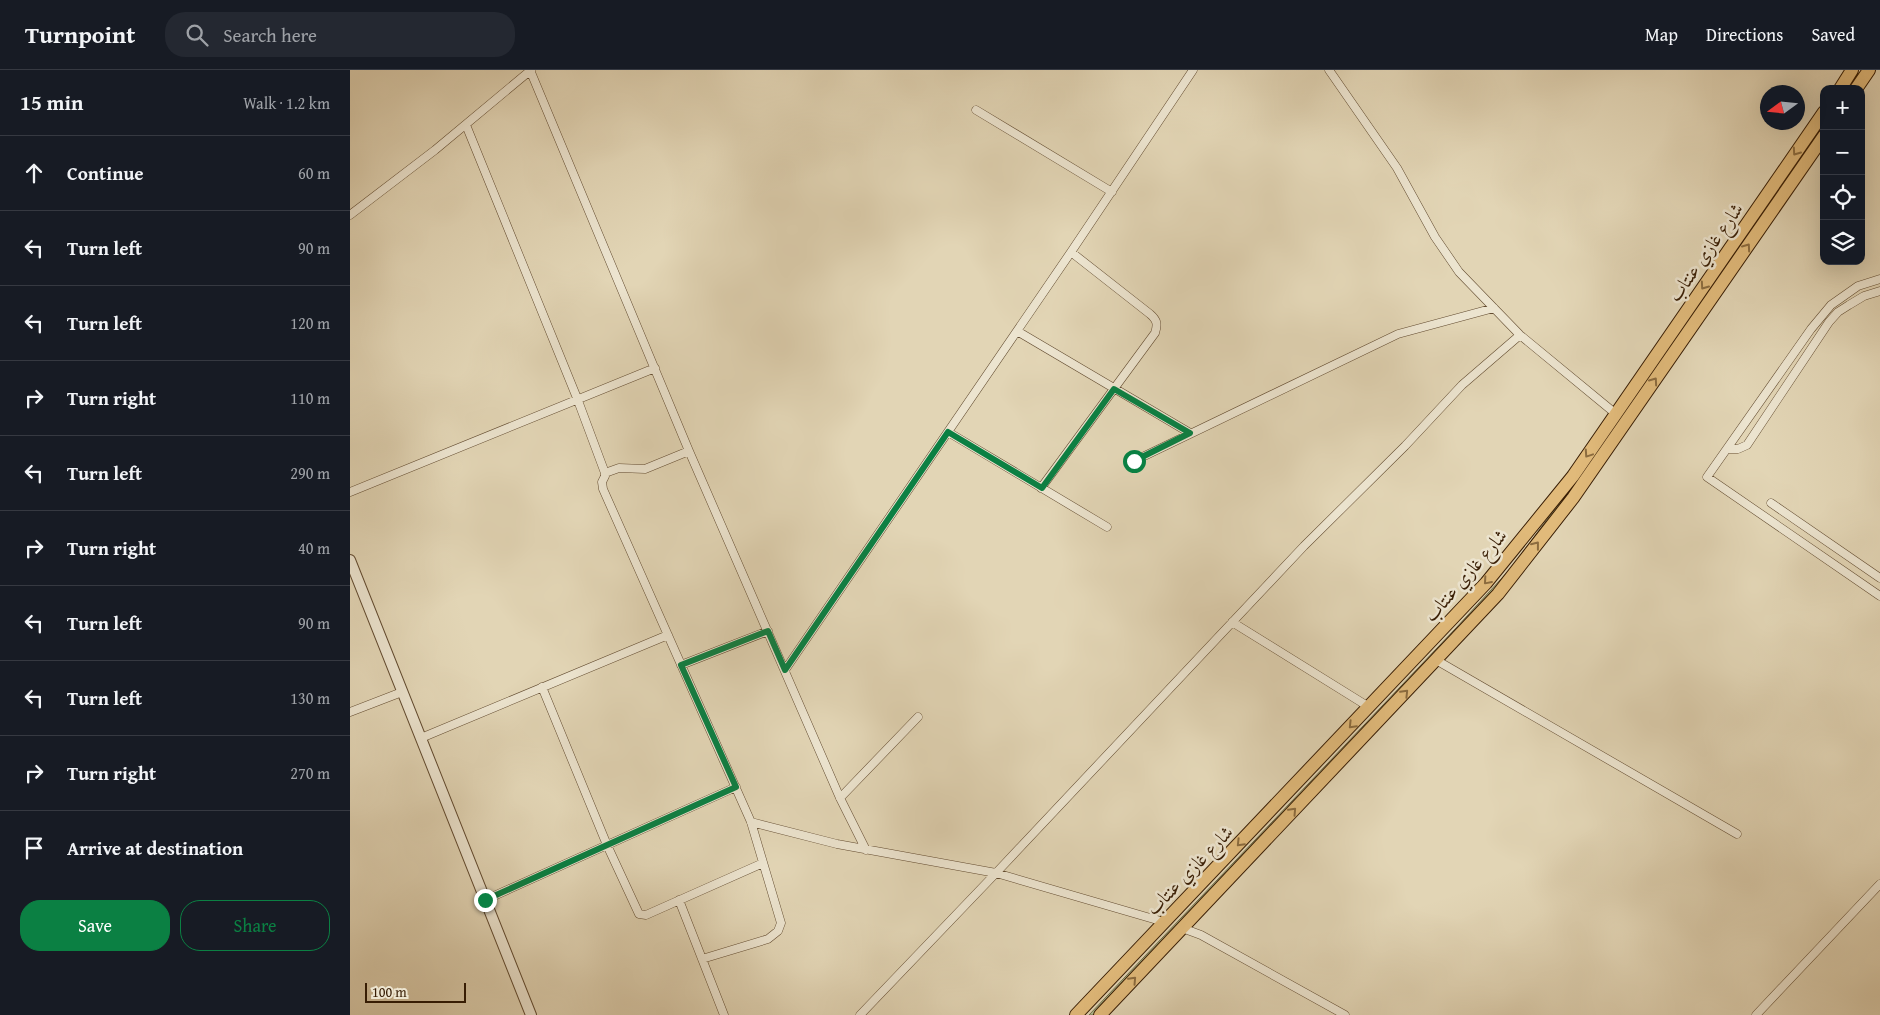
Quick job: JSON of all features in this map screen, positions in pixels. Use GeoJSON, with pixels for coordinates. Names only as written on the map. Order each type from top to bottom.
{"type":"FeatureCollection","features":[{"type":"Feature","properties":{"kind":"highway"},"geometry":{"type":"LineString","coordinates":[[1843,85],[1852,70]]}},
{"type":"Feature","properties":{"kind":"highway"},"geometry":{"type":"LineString","coordinates":[[1859,85],[1869,70]]}},
{"type":"Feature","properties":{"kind":"highway","name":"شارع غازي عنتاب"},"geometry":{"type":"LineString","coordinates":[[1076,1015],[1486,583],[1573,476],[1820,118]]}},
{"type":"Feature","properties":{"kind":"highway"},"geometry":{"type":"LineString","coordinates":[[1100,1015],[1498,594],[1573,498],[1820,142]]}},
{"type":"Feature","properties":{"kind":"highway"},"geometry":{"type":"LineString","coordinates":[[1755,212],[1765,220]]}},
{"type":"Feature","properties":{"kind":"street"},"geometry":{"type":"LineString","coordinates":[[350,215],[466,124],[531,70],[689,450],[840,798],[866,850]]}},
{"type":"Feature","properties":{"kind":"street"},"geometry":{"type":"LineString","coordinates":[[785,670],[1112,192],[1193,70]]}},
{"type":"Feature","properties":{"kind":"street"},"geometry":{"type":"LineString","coordinates":[[1329,70],[1398,168],[1435,237],[1458,272],[1520,334],[1616,414]]}},
{"type":"Feature","properties":{"kind":"street"},"geometry":{"type":"LineString","coordinates":[[976,110],[1112,192]]}},
{"type":"Feature","properties":{"kind":"street"},"geometry":{"type":"LineString","coordinates":[[466,124],[577,398],[605,473],[602,489],[751,822],[781,923],[778,931],[768,939],[702,959]]}},
{"type":"Feature","properties":{"kind":"street"},"geometry":{"type":"LineString","coordinates":[[1042,488],[1155,333],[1158,326],[1156,320],[1071,252]]}},
{"type":"Feature","properties":{"kind":"street"},"geometry":{"type":"LineString","coordinates":[[1880,279],[1858,286],[1831,305],[1811,329],[1708,477],[1880,596]]}},
{"type":"Feature","properties":{"kind":"street"},"geometry":{"type":"LineString","coordinates":[[1727,449],[1738,449],[1747,445],[1820,334],[1838,312],[1864,296],[1880,291]]}},
{"type":"Feature","properties":{"kind":"street"},"geometry":{"type":"LineString","coordinates":[[1134,461],[1398,334],[1494,308]]}},
{"type":"Feature","properties":{"kind":"street"},"geometry":{"type":"LineString","coordinates":[[1017,331],[1190,433]]}},
{"type":"Feature","properties":{"kind":"street"},"geometry":{"type":"LineString","coordinates":[[860,1015],[1232,622],[1462,385],[1520,334]]}},
{"type":"Feature","properties":{"kind":"street"},"geometry":{"type":"LineString","coordinates":[[350,492],[577,398],[655,368]]}},
{"type":"Feature","properties":{"kind":"street"},"geometry":{"type":"LineString","coordinates":[[948,432],[1107,527]]}},
{"type":"Feature","properties":{"kind":"street"},"geometry":{"type":"LineString","coordinates":[[605,473],[619,468],[645,469],[689,450]]}},
{"type":"Feature","properties":{"kind":"street"},"geometry":{"type":"LineString","coordinates":[[1771,503],[1880,578]]}},
{"type":"Feature","properties":{"kind":"street"},"geometry":{"type":"LineString","coordinates":[[350,560],[531,1015]]}},
{"type":"Feature","properties":{"kind":"street"},"geometry":{"type":"LineString","coordinates":[[1232,622],[1369,707]]}},
{"type":"Feature","properties":{"kind":"street"},"geometry":{"type":"LineString","coordinates":[[681,665],[768,631]]}},
{"type":"Feature","properties":{"kind":"street"},"geometry":{"type":"LineString","coordinates":[[420,738],[668,635]]}},
{"type":"Feature","properties":{"kind":"street"},"geometry":{"type":"LineString","coordinates":[[1436,660],[1736,834]]}},
{"type":"Feature","properties":{"kind":"street"},"geometry":{"type":"LineString","coordinates":[[542,687],[607,845],[639,914],[646,915],[763,863]]}},
{"type":"Feature","properties":{"kind":"street"},"geometry":{"type":"LineString","coordinates":[[350,712],[402,692]]}},
{"type":"Feature","properties":{"kind":"street"},"geometry":{"type":"LineString","coordinates":[[840,798],[918,717]]}},
{"type":"Feature","properties":{"kind":"street"},"geometry":{"type":"LineString","coordinates":[[485,900],[736,787]]}},
{"type":"Feature","properties":{"kind":"street"},"geometry":{"type":"LineString","coordinates":[[751,822],[837,844],[996,873],[1164,922]]}},
{"type":"Feature","properties":{"kind":"street"},"geometry":{"type":"LineString","coordinates":[[1756,1015],[1880,884]]}},
{"type":"Feature","properties":{"kind":"street"},"geometry":{"type":"LineString","coordinates":[[678,900],[724,1015]]}},
{"type":"Feature","properties":{"kind":"street"},"geometry":{"type":"LineString","coordinates":[[1182,928],[1201,935],[1345,1015]]}},
{"type":"Feature","properties":{"kind":"green space"},"geometry":{"type":"Polygon","coordinates":[[[1750,229],[1752,230],[1631,409],[1512,571],[1101,1007],[1093,1015],[1089,1015],[1512,567],[1565,495],[1750,229]]]}},
{"type":"Feature","properties":{"kind":"route"},"geometry":{"type":"LineString","coordinates":[[485,900],[736,787],[681,665],[768,631],[785,670],[948,432],[1042,488],[1114,389],[1190,433],[1134,461]]}}]}
